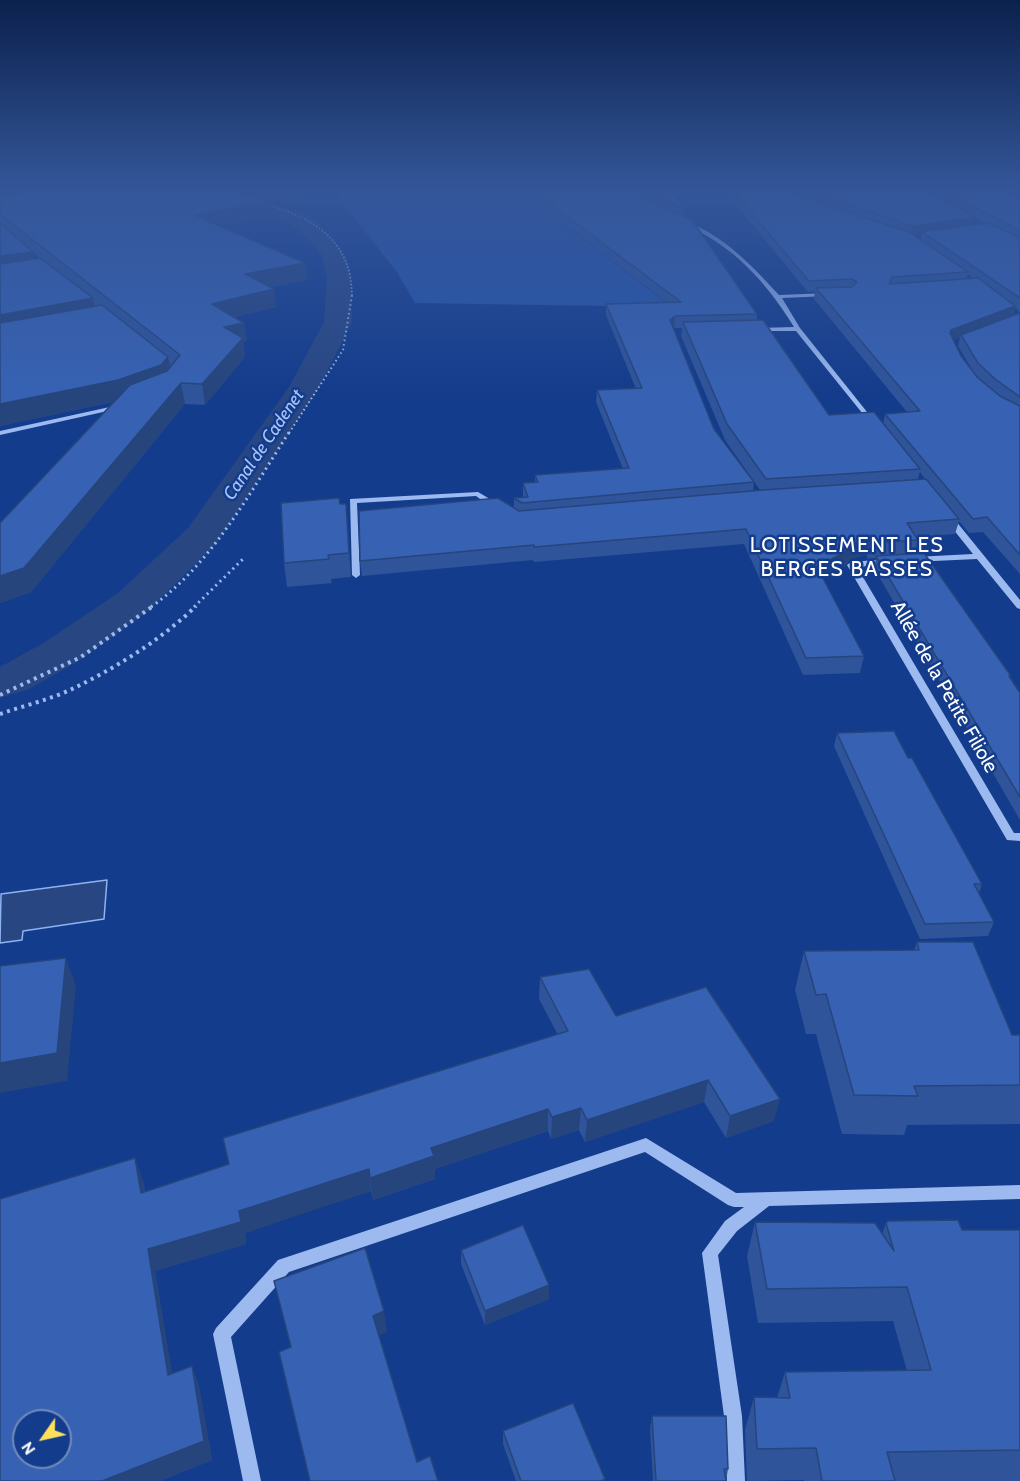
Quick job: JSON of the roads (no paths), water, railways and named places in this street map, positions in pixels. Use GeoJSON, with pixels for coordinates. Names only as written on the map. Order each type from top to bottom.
{"type":"FeatureCollection","features":[{"type":"Feature","properties":{"kind":"street"},"geometry":{"type":"LineString","coordinates":[[742,259],[778,297],[798,329],[876,427]]}},
{"type":"Feature","properties":{"kind":"street"},"geometry":{"type":"LineString","coordinates":[[778,297],[833,294]]}},
{"type":"Feature","properties":{"kind":"street"},"geometry":{"type":"LineString","coordinates":[[753,330],[798,329]]}},
{"type":"Feature","properties":{"kind":"street"},"geometry":{"type":"LineString","coordinates":[[0,433],[124,405]]}},
{"type":"Feature","properties":{"kind":"street"},"geometry":{"type":"LineString","coordinates":[[356,575],[353,501],[478,494],[503,511]]}},
{"type":"Feature","properties":{"kind":"street"},"geometry":{"type":"LineString","coordinates":[[940,506],[1020,606]]}},
{"type":"Feature","properties":{"kind":"street","name":"Allée de la Petite Filiole"},"geometry":{"type":"LineString","coordinates":[[981,556],[851,565],[1011,837],[1020,837]]}},
{"type":"Feature","properties":{"kind":"street"},"geometry":{"type":"LineString","coordinates":[[252,1481],[222,1334],[284,1266],[646,1145],[734,1200],[1020,1192]]}},
{"type":"Feature","properties":{"kind":"street"},"geometry":{"type":"LineString","coordinates":[[736,1481],[733,1416],[710,1253],[730,1226],[765,1200]]}},
{"type":"Feature","properties":{"kind":"waterway","name":"Canal de Cadenet"},"geometry":{"type":"LineString","coordinates":[[0,684],[61,652],[133,602],[202,536],[304,388],[338,322],[339,276],[335,259]]}},
{"type":"Feature","properties":{"kind":"district","name":"LOTISSEMENT LES BERGES BASSES"},"geometry":{"type":"Point","coordinates":[847,558]}}]}
